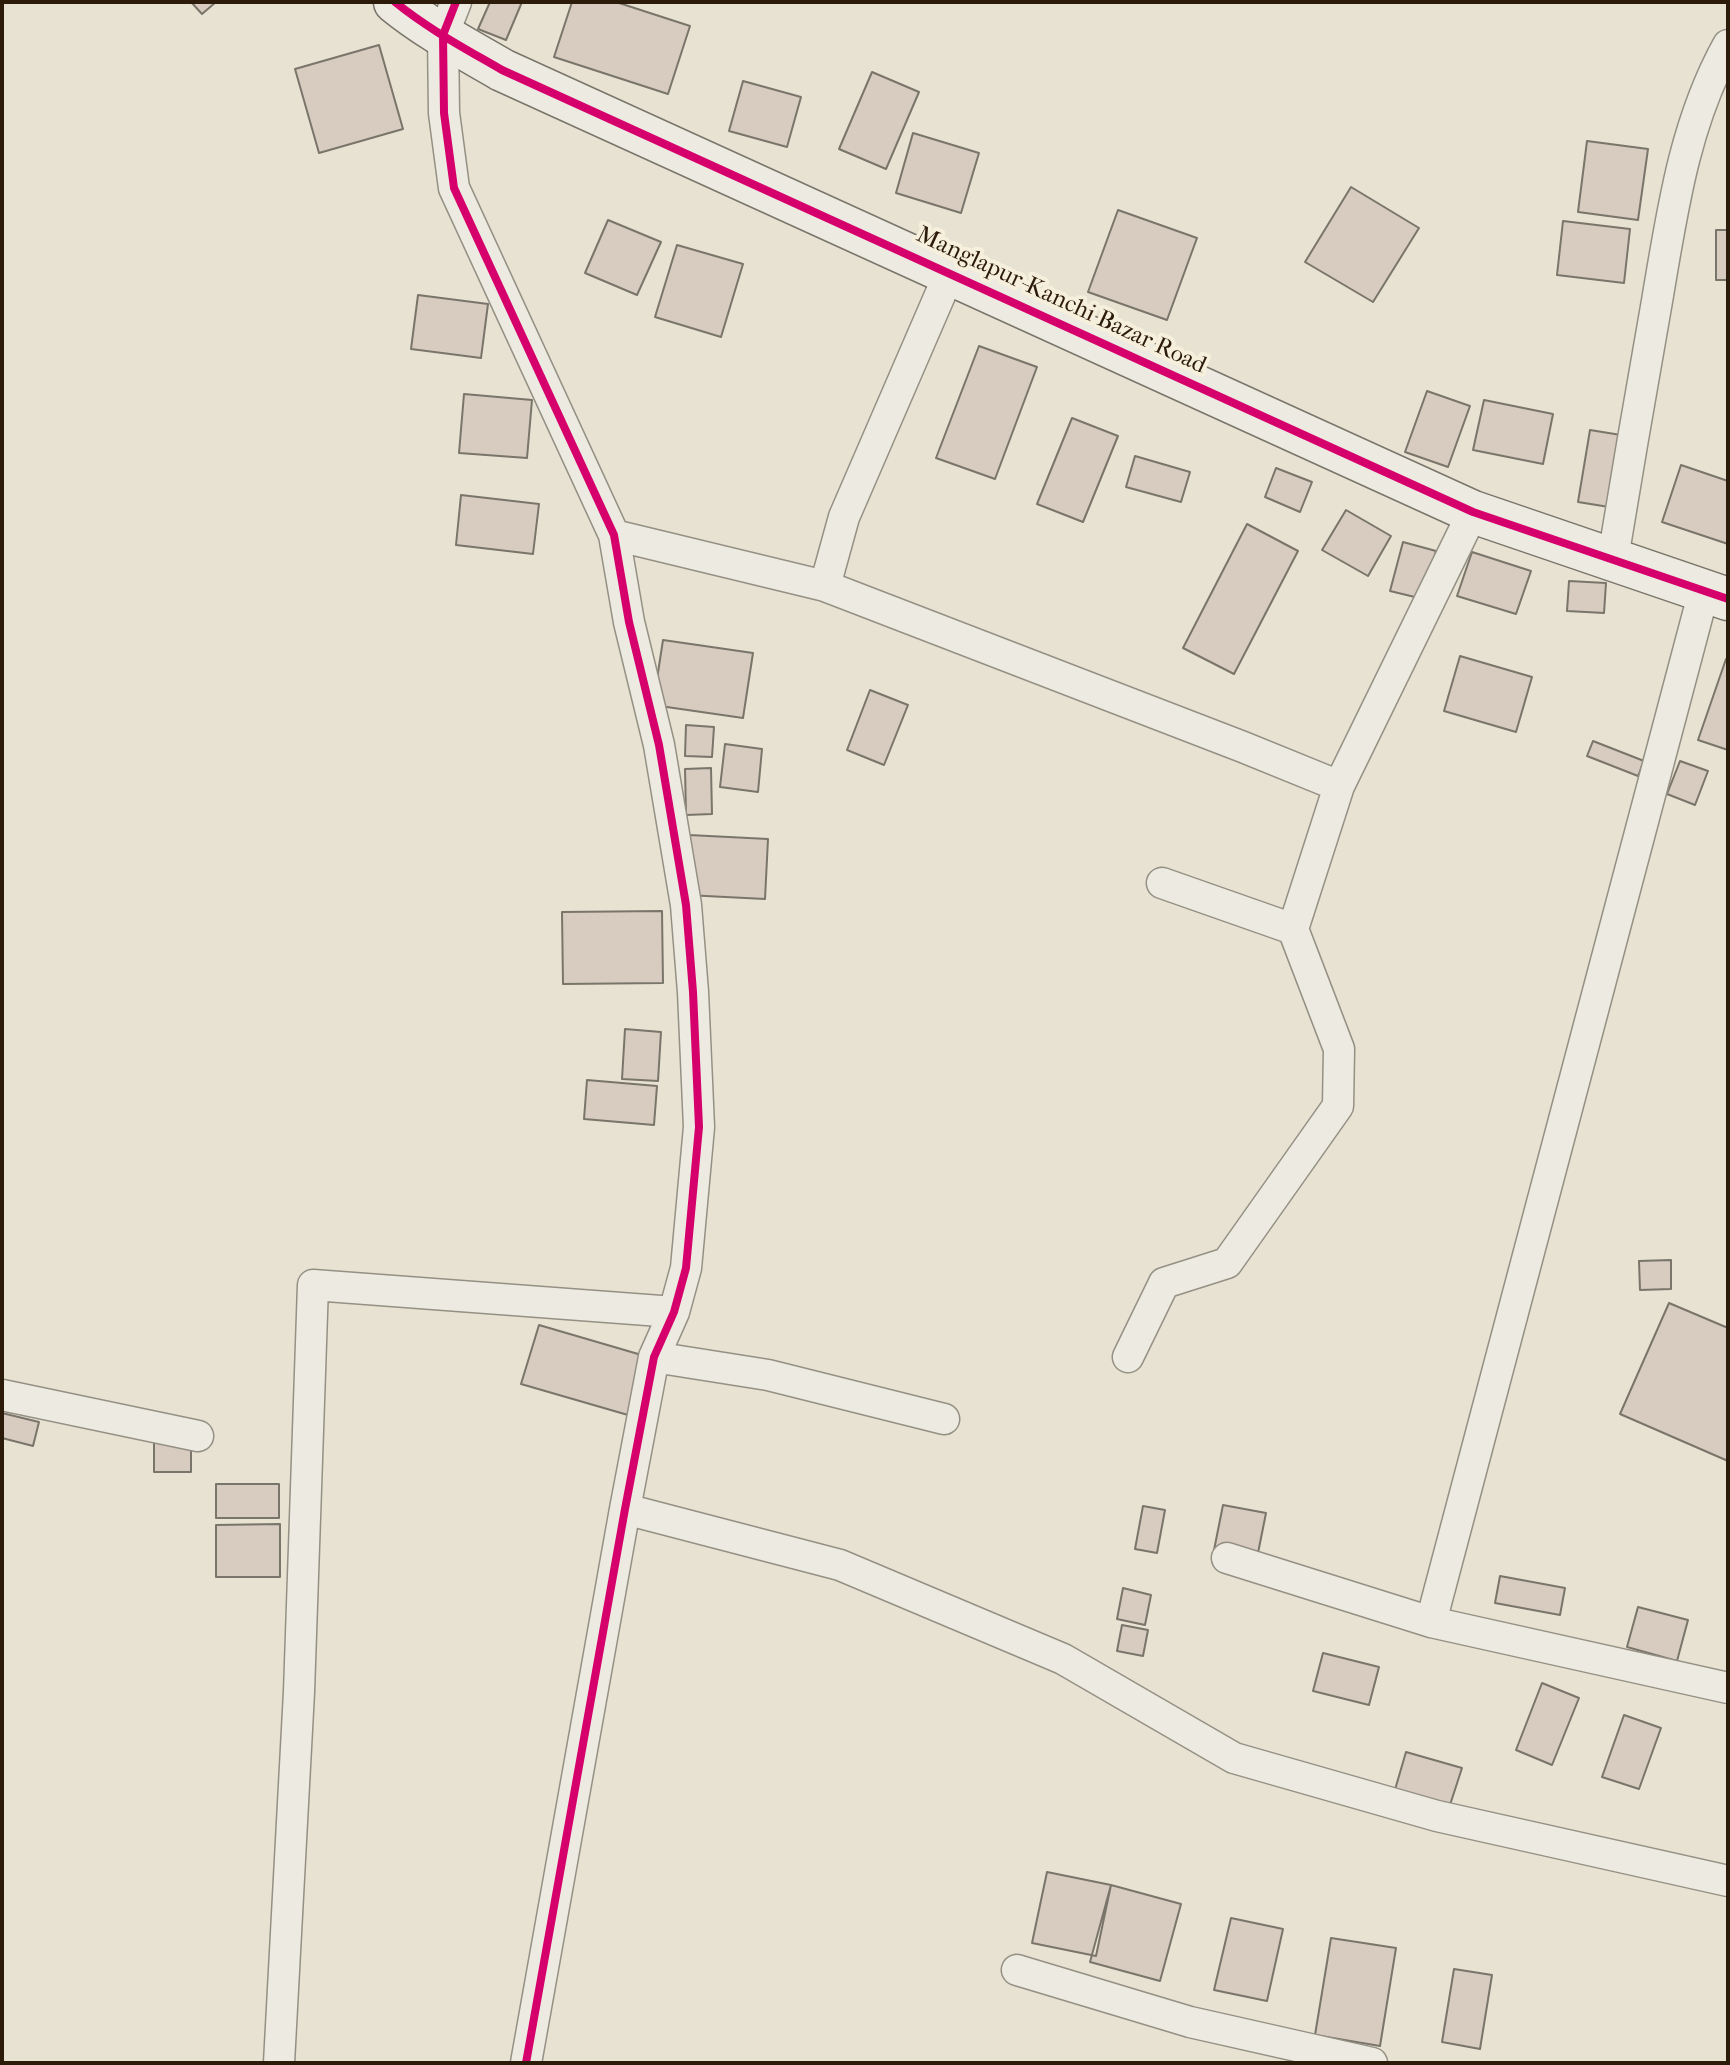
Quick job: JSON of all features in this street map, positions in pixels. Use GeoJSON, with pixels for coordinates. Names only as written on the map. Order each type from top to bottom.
{"type":"FeatureCollection","features":[{"type":"Feature","properties":{"kind":"street","name":"Manglapur-Kanchi Bazar Road"},"geometry":{"type":"LineString","coordinates":[[395,2],[409,13],[450,19],[502,70],[1473,512],[1716,595]]}},
{"type":"Feature","properties":{"kind":"street"},"geometry":{"type":"LineString","coordinates":[[450,19],[444,113],[454,188],[614,535],[629,622],[659,745],[686,905],[699,1127],[686,1268],[674,1312],[654,1357],[526,2063]]}},
{"type":"Feature","properties":{"kind":"street"},"geometry":{"type":"LineString","coordinates":[[1613,558],[1676,190],[1700,104],[1728,45]]}},
{"type":"Feature","properties":{"kind":"street"},"geometry":{"type":"LineString","coordinates":[[825,586],[844,517],[950,272]]}},
{"type":"Feature","properties":{"kind":"street"},"geometry":{"type":"LineString","coordinates":[[1128,1357],[1164,1283],[1227,1263],[1338,1106],[1339,1049],[1293,929],[1339,786],[1473,512]]}},
{"type":"Feature","properties":{"kind":"street"},"geometry":{"type":"LineString","coordinates":[[614,535],[825,586],[1339,786]]}},
{"type":"Feature","properties":{"kind":"street"},"geometry":{"type":"LineString","coordinates":[[1431,1622],[1716,595]]}},
{"type":"Feature","properties":{"kind":"street"},"geometry":{"type":"LineString","coordinates":[[1162,883],[1293,929]]}},
{"type":"Feature","properties":{"kind":"street"},"geometry":{"type":"LineString","coordinates":[[279,2063],[298,1707],[313,1285],[674,1312]]}},
{"type":"Feature","properties":{"kind":"street"},"geometry":{"type":"LineString","coordinates":[[654,1357],[768,1375],[944,1419]]}},
{"type":"Feature","properties":{"kind":"street"},"geometry":{"type":"LineString","coordinates":[[2,1395],[198,1436]]}},
{"type":"Feature","properties":{"kind":"street"},"geometry":{"type":"LineString","coordinates":[[625,1509],[840,1565],[1063,1659],[1234,1758],[1437,1816],[1728,1881]]}},
{"type":"Feature","properties":{"kind":"street"},"geometry":{"type":"LineString","coordinates":[[1227,1558],[1431,1622],[1728,1688]]}},
{"type":"Feature","properties":{"kind":"street"},"geometry":{"type":"LineString","coordinates":[[1017,1970],[1190,2022],[1372,2063]]}},
{"type":"Feature","properties":{"kind":"building"},"geometry":{"type":"Polygon","coordinates":[[[191,2],[216,2],[202,14],[191,2]]]}},
{"type":"Feature","properties":{"kind":"building"},"geometry":{"type":"Polygon","coordinates":[[[490,2],[522,2],[506,40],[478,29],[490,2]]]}},
{"type":"Feature","properties":{"kind":"building"},"geometry":{"type":"Polygon","coordinates":[[[572,2],[616,2],[690,26],[668,94],[554,57],[572,2]]]}},
{"type":"Feature","properties":{"kind":"building"},"geometry":{"type":"Polygon","coordinates":[[[379,45],[403,129],[319,153],[295,69],[379,45]]]}},
{"type":"Feature","properties":{"kind":"building"},"geometry":{"type":"Polygon","coordinates":[[[872,72],[919,92],[886,169],[839,149],[872,72]]]}},
{"type":"Feature","properties":{"kind":"building"},"geometry":{"type":"Polygon","coordinates":[[[743,81],[801,97],[787,147],[729,131],[743,81]]]}},
{"type":"Feature","properties":{"kind":"building"},"geometry":{"type":"Polygon","coordinates":[[[913,133],[979,153],[961,213],[896,193],[913,133]]]}},
{"type":"Feature","properties":{"kind":"building"},"geometry":{"type":"Polygon","coordinates":[[[1587,141],[1648,149],[1638,220],[1578,212],[1587,141]]]}},
{"type":"Feature","properties":{"kind":"building"},"geometry":{"type":"Polygon","coordinates":[[[1351,187],[1419,228],[1373,302],[1305,262],[1351,187]]]}},
{"type":"Feature","properties":{"kind":"building"},"geometry":{"type":"Polygon","coordinates":[[[1118,210],[1197,238],[1167,320],[1088,292],[1118,210]]]}},
{"type":"Feature","properties":{"kind":"building"},"geometry":{"type":"Polygon","coordinates":[[[608,220],[661,242],[637,295],[585,273],[608,220]]]}},
{"type":"Feature","properties":{"kind":"building"},"geometry":{"type":"Polygon","coordinates":[[[1563,221],[1630,229],[1624,283],[1557,275],[1563,221]]]}},
{"type":"Feature","properties":{"kind":"building"},"geometry":{"type":"Polygon","coordinates":[[[1716,230],[1728,230],[1728,280],[1716,280],[1716,230]]]}},
{"type":"Feature","properties":{"kind":"building"},"geometry":{"type":"Polygon","coordinates":[[[677,245],[743,264],[721,337],[655,317],[677,245]]]}},
{"type":"Feature","properties":{"kind":"building"},"geometry":{"type":"Polygon","coordinates":[[[418,295],[488,304],[481,358],[411,349],[418,295]]]}},
{"type":"Feature","properties":{"kind":"building"},"geometry":{"type":"Polygon","coordinates":[[[979,346],[1037,367],[995,479],[936,458],[979,346]]]}},
{"type":"Feature","properties":{"kind":"building"},"geometry":{"type":"Polygon","coordinates":[[[1427,391],[1470,406],[1448,467],[1405,452],[1427,391]]]}},
{"type":"Feature","properties":{"kind":"building"},"geometry":{"type":"Polygon","coordinates":[[[464,394],[532,400],[527,458],[459,453],[464,394]]]}},
{"type":"Feature","properties":{"kind":"building"},"geometry":{"type":"Polygon","coordinates":[[[1484,400],[1553,414],[1543,464],[1473,450],[1484,400]]]}},
{"type":"Feature","properties":{"kind":"building"},"geometry":{"type":"Polygon","coordinates":[[[1072,418],[1118,436],[1083,522],[1037,504],[1072,418]]]}},
{"type":"Feature","properties":{"kind":"building"},"geometry":{"type":"Polygon","coordinates":[[[1590,430],[1621,435],[1609,507],[1578,502],[1590,430]]]}},
{"type":"Feature","properties":{"kind":"building"},"geometry":{"type":"Polygon","coordinates":[[[1135,456],[1190,472],[1181,502],[1126,487],[1135,456]]]}},
{"type":"Feature","properties":{"kind":"building"},"geometry":{"type":"Polygon","coordinates":[[[1681,465],[1728,481],[1728,544],[1662,522],[1681,465]]]}},
{"type":"Feature","properties":{"kind":"building"},"geometry":{"type":"Polygon","coordinates":[[[1276,468],[1312,482],[1300,512],[1265,497],[1276,468]]]}},
{"type":"Feature","properties":{"kind":"building"},"geometry":{"type":"Polygon","coordinates":[[[461,495],[539,504],[533,554],[456,545],[461,495]]]}},
{"type":"Feature","properties":{"kind":"building"},"geometry":{"type":"Polygon","coordinates":[[[1346,510],[1391,536],[1368,576],[1322,550],[1346,510]]]}},
{"type":"Feature","properties":{"kind":"building"},"geometry":{"type":"Polygon","coordinates":[[[1247,524],[1298,551],[1234,674],[1183,648],[1247,524]]]}},
{"type":"Feature","properties":{"kind":"building"},"geometry":{"type":"Polygon","coordinates":[[[1403,542],[1436,551],[1423,599],[1390,591],[1403,542]]]}},
{"type":"Feature","properties":{"kind":"building"},"geometry":{"type":"Polygon","coordinates":[[[1472,552],[1531,571],[1516,614],[1457,596],[1472,552]]]}},
{"type":"Feature","properties":{"kind":"building"},"geometry":{"type":"Polygon","coordinates":[[[1569,581],[1606,583],[1604,613],[1567,611],[1569,581]]]}},
{"type":"Feature","properties":{"kind":"building"},"geometry":{"type":"Polygon","coordinates":[[[663,640],[753,653],[743,718],[653,705],[663,640]]]}},
{"type":"Feature","properties":{"kind":"building"},"geometry":{"type":"Polygon","coordinates":[[[1460,656],[1532,677],[1516,732],[1444,711],[1460,656]]]}},
{"type":"Feature","properties":{"kind":"building"},"geometry":{"type":"Polygon","coordinates":[[[1728,660],[1728,750],[1698,740],[1728,660]]]}},
{"type":"Feature","properties":{"kind":"building"},"geometry":{"type":"Polygon","coordinates":[[[870,690],[908,705],[884,765],[847,750],[870,690]]]}},
{"type":"Feature","properties":{"kind":"building"},"geometry":{"type":"Polygon","coordinates":[[[686,725],[714,727],[712,757],[685,756],[686,725]]]}},
{"type":"Feature","properties":{"kind":"building"},"geometry":{"type":"Polygon","coordinates":[[[1593,741],[1644,761],[1638,776],[1587,756],[1593,741]]]}},
{"type":"Feature","properties":{"kind":"building"},"geometry":{"type":"Polygon","coordinates":[[[725,744],[762,749],[758,792],[720,787],[725,744]]]}},
{"type":"Feature","properties":{"kind":"building"},"geometry":{"type":"Polygon","coordinates":[[[1680,761],[1708,771],[1695,805],[1667,794],[1680,761]]]}},
{"type":"Feature","properties":{"kind":"building"},"geometry":{"type":"Polygon","coordinates":[[[711,768],[712,814],[686,815],[685,769],[711,768]]]}},
{"type":"Feature","properties":{"kind":"building"},"geometry":{"type":"Polygon","coordinates":[[[689,835],[768,839],[765,899],[686,895],[689,835]]]}},
{"type":"Feature","properties":{"kind":"building"},"geometry":{"type":"Polygon","coordinates":[[[662,911],[663,983],[563,984],[562,912],[662,911]]]}},
{"type":"Feature","properties":{"kind":"building"},"geometry":{"type":"Polygon","coordinates":[[[625,1029],[661,1032],[658,1081],[622,1079],[625,1029]]]}},
{"type":"Feature","properties":{"kind":"building"},"geometry":{"type":"Polygon","coordinates":[[[587,1080],[657,1086],[654,1125],[584,1119],[587,1080]]]}},
{"type":"Feature","properties":{"kind":"building"},"geometry":{"type":"Polygon","coordinates":[[[1671,1260],[1671,1289],[1640,1290],[1639,1261],[1671,1260]]]}},
{"type":"Feature","properties":{"kind":"building"},"geometry":{"type":"Polygon","coordinates":[[[1669,1303],[1728,1328],[1728,1461],[1620,1414],[1669,1303]]]}},
{"type":"Feature","properties":{"kind":"building"},"geometry":{"type":"Polygon","coordinates":[[[539,1325],[645,1356],[628,1415],[521,1384],[539,1325]]]}},
{"type":"Feature","properties":{"kind":"building"},"geometry":{"type":"Polygon","coordinates":[[[2,1413],[39,1422],[33,1446],[2,1438],[2,1413]]]}},
{"type":"Feature","properties":{"kind":"building"},"geometry":{"type":"Polygon","coordinates":[[[154,1439],[191,1439],[191,1472],[154,1472],[154,1439]]]}},
{"type":"Feature","properties":{"kind":"building"},"geometry":{"type":"Polygon","coordinates":[[[216,1484],[279,1484],[279,1518],[216,1518],[216,1484]]]}},
{"type":"Feature","properties":{"kind":"building"},"geometry":{"type":"Polygon","coordinates":[[[1223,1505],[1266,1513],[1257,1558],[1214,1550],[1223,1505]]]}},
{"type":"Feature","properties":{"kind":"building"},"geometry":{"type":"Polygon","coordinates":[[[1143,1506],[1165,1510],[1157,1553],[1135,1549],[1143,1506]]]}},
{"type":"Feature","properties":{"kind":"building"},"geometry":{"type":"Polygon","coordinates":[[[280,1524],[280,1577],[216,1577],[216,1525],[280,1524]]]}},
{"type":"Feature","properties":{"kind":"building"},"geometry":{"type":"Polygon","coordinates":[[[1500,1576],[1565,1588],[1560,1615],[1495,1603],[1500,1576]]]}},
{"type":"Feature","properties":{"kind":"building"},"geometry":{"type":"Polygon","coordinates":[[[1123,1588],[1151,1595],[1145,1625],[1117,1619],[1123,1588]]]}},
{"type":"Feature","properties":{"kind":"building"},"geometry":{"type":"Polygon","coordinates":[[[1638,1607],[1688,1620],[1677,1661],[1627,1647],[1638,1607]]]}},
{"type":"Feature","properties":{"kind":"building"},"geometry":{"type":"Polygon","coordinates":[[[1122,1625],[1148,1630],[1143,1656],[1117,1651],[1122,1625]]]}},
{"type":"Feature","properties":{"kind":"building"},"geometry":{"type":"Polygon","coordinates":[[[1323,1653],[1379,1667],[1369,1705],[1313,1691],[1323,1653]]]}},
{"type":"Feature","properties":{"kind":"building"},"geometry":{"type":"Polygon","coordinates":[[[1542,1683],[1579,1698],[1552,1765],[1516,1750],[1542,1683]]]}},
{"type":"Feature","properties":{"kind":"building"},"geometry":{"type":"Polygon","coordinates":[[[1624,1715],[1661,1728],[1639,1789],[1602,1777],[1624,1715]]]}},
{"type":"Feature","properties":{"kind":"building"},"geometry":{"type":"Polygon","coordinates":[[[1406,1752],[1462,1768],[1449,1808],[1394,1793],[1406,1752]]]}},
{"type":"Feature","properties":{"kind":"building"},"geometry":{"type":"Polygon","coordinates":[[[1047,1872],[1111,1885],[1096,1956],[1032,1943],[1047,1872]]]}},
{"type":"Feature","properties":{"kind":"building"},"geometry":{"type":"Polygon","coordinates":[[[1111,1885],[1181,1904],[1160,1981],[1090,1962],[1111,1885]]]}},
{"type":"Feature","properties":{"kind":"building"},"geometry":{"type":"Polygon","coordinates":[[[1231,1918],[1283,1929],[1267,2001],[1214,1990],[1231,1918]]]}},
{"type":"Feature","properties":{"kind":"building"},"geometry":{"type":"Polygon","coordinates":[[[1331,1938],[1396,1948],[1380,2046],[1315,2035],[1331,1938]]]}},
{"type":"Feature","properties":{"kind":"building"},"geometry":{"type":"Polygon","coordinates":[[[1454,1969],[1492,1975],[1480,2049],[1442,2042],[1454,1969]]]}},
{"type":"Feature","properties":{"kind":"cycle path"},"geometry":{"type":"LineString","coordinates":[[395,2],[434,30],[502,70],[1473,512],[1728,599]]}},
{"type":"Feature","properties":{"kind":"cycle path"},"geometry":{"type":"LineString","coordinates":[[456,2],[443,35],[444,113],[454,188],[614,535],[629,622],[659,745],[686,905],[699,1127],[686,1268],[674,1312],[654,1357],[526,2063]]}}]}
